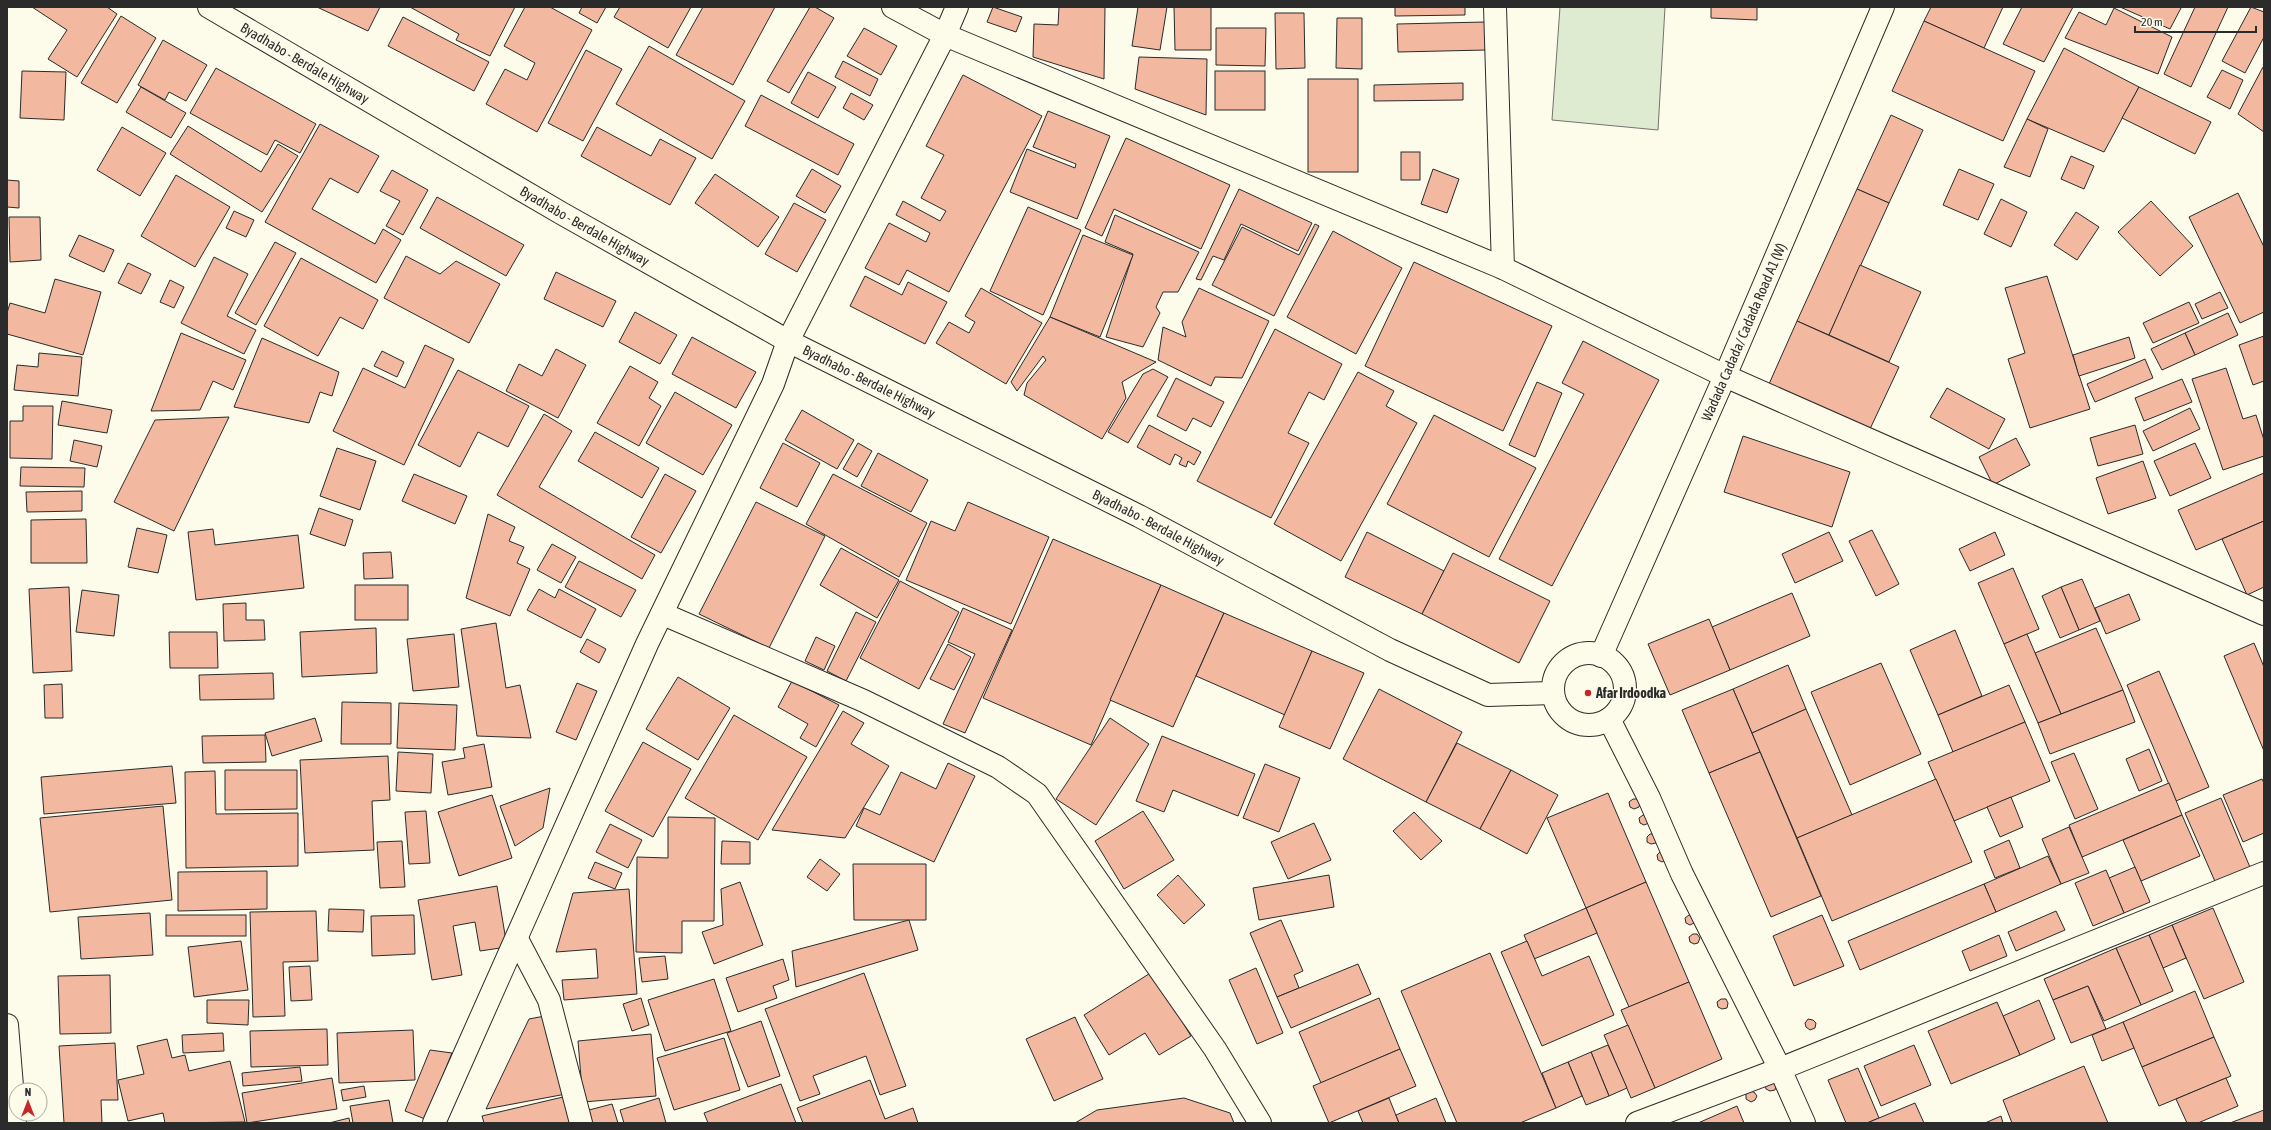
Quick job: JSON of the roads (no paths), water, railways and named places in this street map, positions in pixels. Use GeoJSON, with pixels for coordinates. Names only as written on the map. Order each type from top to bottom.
{"type":"FeatureCollection","features":[{"type":"Feature","properties":{"kind":"street","name":"Byadhabo - Berdale Highway"},"geometry":{"type":"LineString","coordinates":[[209,7],[561,213],[788,341],[1139,516],[1390,650],[1488,695],[1552,693]]}},
{"type":"Feature","properties":{"kind":"street"},"geometry":{"type":"LineString","coordinates":[[893,7],[945,35],[1502,268],[1725,376],[2264,614]]}},
{"type":"Feature","properties":{"kind":"street"},"geometry":{"type":"LineString","coordinates":[[434,1123],[647,644],[664,614],[773,384],[788,341],[945,35],[957,7]]}},
{"type":"Feature","properties":{"kind":"street"},"geometry":{"type":"LineString","coordinates":[[1495,7],[1502,268]]}},
{"type":"Feature","properties":{"kind":"street","name":"Wadada Cadada/ Cadada Road A1 (W)"},"geometry":{"type":"LineString","coordinates":[[1601,656],[1725,376],[1883,7]]}},
{"type":"Feature","properties":{"kind":"street"},"geometry":{"type":"LineString","coordinates":[[664,614],[864,701],[998,767],[1037,794],[1215,1049],[1260,1123]]}},
{"type":"Feature","properties":{"kind":"street"},"geometry":{"type":"LineString","coordinates":[[1587,653],[1601,656],[1614,664],[1622,677],[1625,693],[1620,708],[1609,719],[1596,725],[1581,724],[1567,718],[1557,708],[1552,693],[1554,679],[1561,666],[1573,657],[1587,653]]}},
{"type":"Feature","properties":{"kind":"street"},"geometry":{"type":"LineString","coordinates":[[1609,719],[1649,798],[1682,874],[1780,1069],[1804,1123]]}},
{"type":"Feature","properties":{"kind":"street"},"geometry":{"type":"LineString","coordinates":[[1637,1123],[1780,1069],[2264,873]]}},
{"type":"Feature","properties":{"kind":"street"},"geometry":{"type":"LineString","coordinates":[[517,939],[549,1000],[582,1123]]}},
{"type":"Feature","properties":{"kind":"street"},"geometry":{"type":"LineString","coordinates":[[7,1026],[15,1123]]}},
{"type":"Feature","properties":{"kind":"place","name":"Afar Irdoodka"},"geometry":{"type":"Point","coordinates":[1588,693]}}]}
